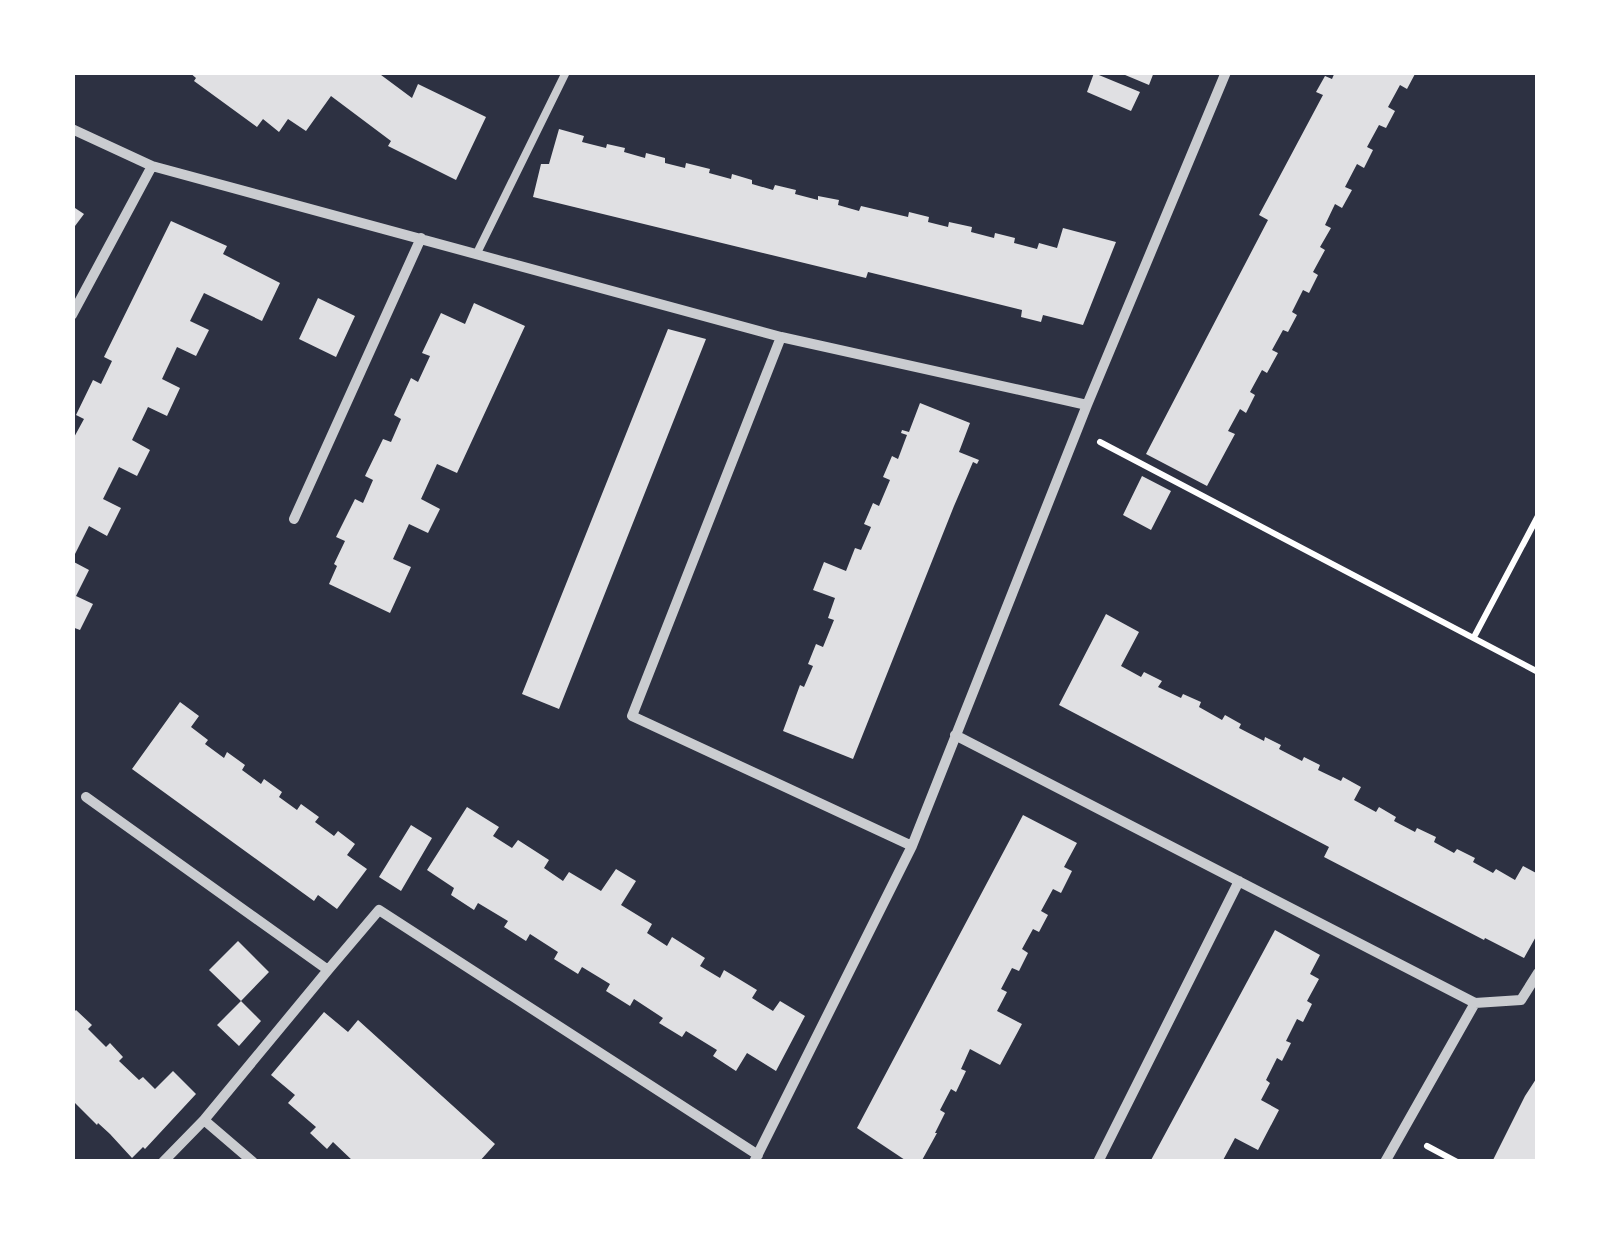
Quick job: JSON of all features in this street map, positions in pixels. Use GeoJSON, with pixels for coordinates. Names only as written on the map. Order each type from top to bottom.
{"type":"FeatureCollection","features":[{"type":"Feature","properties":{"kind":"street"},"geometry":{"type":"LineString","coordinates":[[163,1162],[204,1120],[379,910],[756,1158],[912,846],[1087,404],[1226,72]]}},
{"type":"Feature","properties":{"kind":"street"},"geometry":{"type":"LineString","coordinates":[[72,129],[152,166],[781,337],[1087,404]]}},
{"type":"Feature","properties":{"kind":"street"},"geometry":{"type":"LineString","coordinates":[[72,315],[152,166]]}},
{"type":"Feature","properties":{"kind":"street"},"geometry":{"type":"LineString","coordinates":[[294,519],[421,238]]}},
{"type":"Feature","properties":{"kind":"street"},"geometry":{"type":"LineString","coordinates":[[781,337],[632,716],[912,846]]}},
{"type":"Feature","properties":{"kind":"street"},"geometry":{"type":"LineString","coordinates":[[956,735],[1475,1003],[1521,1000],[1538,973]]}},
{"type":"Feature","properties":{"kind":"street"},"geometry":{"type":"LineString","coordinates":[[86,797],[328,970]]}},
{"type":"Feature","properties":{"kind":"street"},"geometry":{"type":"LineString","coordinates":[[1098,1162],[1239,881]]}},
{"type":"Feature","properties":{"kind":"street"},"geometry":{"type":"LineString","coordinates":[[1385,1162],[1475,1003]]}},
{"type":"Feature","properties":{"kind":"street"},"geometry":{"type":"LineString","coordinates":[[204,1120],[252,1162]]}},
{"type":"Feature","properties":{"kind":"lane"},"geometry":{"type":"LineString","coordinates":[[477,253],[566,72]]}},
{"type":"Feature","properties":{"kind":"path"},"geometry":{"type":"LineString","coordinates":[[1078,430],[1538,672]]}},
{"type":"Feature","properties":{"kind":"path"},"geometry":{"type":"LineString","coordinates":[[1474,637],[1538,516]]}},
{"type":"Feature","properties":{"kind":"building"},"geometry":{"type":"Polygon","coordinates":[[[189,72],[377,72],[412,98],[418,84],[486,117],[456,180],[388,146],[391,141],[331,96],[306,131],[288,119],[279,132],[263,119],[257,127],[194,81],[196,78],[189,72]]]}},
{"type":"Feature","properties":{"kind":"building"},"geometry":{"type":"Polygon","coordinates":[[[1118,72],[1154,72],[1149,85],[1118,72]]]}},
{"type":"Feature","properties":{"kind":"building"},"geometry":{"type":"Polygon","coordinates":[[[1335,72],[1416,72],[1407,89],[1400,85],[1388,107],[1395,111],[1386,128],[1379,125],[1367,147],[1373,150],[1364,168],[1357,164],[1345,187],[1352,190],[1342,208],[1335,204],[1325,225],[1331,228],[1320,247],[1325,250],[1313,272],[1318,275],[1309,293],[1303,290],[1292,312],[1297,315],[1272,350],[1278,353],[1267,373],[1262,370],[1250,392],[1255,395],[1246,413],[1240,409],[1228,431],[1235,434],[1207,486],[1146,454],[1268,220],[1259,215],[1323,95],[1316,92],[1325,76],[1332,79],[1335,72]]]}},
{"type":"Feature","properties":{"kind":"building"},"geometry":{"type":"Polygon","coordinates":[[[1094,73],[1140,92],[1131,111],[1087,92],[1094,73]]]}},
{"type":"Feature","properties":{"kind":"building"},"geometry":{"type":"Polygon","coordinates":[[[559,129],[584,136],[582,142],[625,148],[624,152],[645,158],[646,153],[665,158],[665,163],[685,168],[686,163],[731,179],[732,174],[773,190],[775,185],[818,200],[818,196],[839,200],[838,205],[859,211],[861,206],[908,217],[909,212],[948,227],[949,222],[994,238],[995,233],[1015,238],[1014,243],[1037,249],[1039,243],[1057,248],[1063,228],[1116,242],[1083,325],[1043,315],[1041,322],[1021,317],[1022,310],[913,283],[868,272],[866,278],[533,197],[541,164],[549,164],[559,129]]]}},
{"type":"Feature","properties":{"kind":"building"},"geometry":{"type":"Polygon","coordinates":[[[72,206],[84,214],[72,230],[72,206]]]}},
{"type":"Feature","properties":{"kind":"building"},"geometry":{"type":"Polygon","coordinates":[[[171,221],[227,246],[223,254],[280,283],[262,321],[204,293],[190,321],[209,330],[196,356],[177,347],[162,379],[180,388],[167,416],[148,407],[132,440],[150,450],[137,476],[119,467],[103,499],[121,508],[107,536],[89,526],[72,560],[72,441],[84,419],[76,415],[93,380],[101,384],[112,361],[104,357],[171,221]]]}},
{"type":"Feature","properties":{"kind":"building"},"geometry":{"type":"Polygon","coordinates":[[[318,298],[355,316],[336,357],[299,339],[318,298]]]}},
{"type":"Feature","properties":{"kind":"building"},"geometry":{"type":"Polygon","coordinates":[[[474,303],[525,326],[457,473],[437,464],[421,499],[440,509],[428,533],[409,524],[393,559],[411,567],[390,613],[329,584],[345,541],[336,537],[355,499],[363,503],[373,480],[365,476],[383,439],[391,442],[401,419],[394,415],[411,378],[418,382],[430,356],[422,353],[441,313],[465,324],[474,303]]]}},
{"type":"Feature","properties":{"kind":"building"},"geometry":{"type":"Polygon","coordinates":[[[668,329],[706,339],[559,709],[522,694],[668,329]]]}},
{"type":"Feature","properties":{"kind":"building"},"geometry":{"type":"Polygon","coordinates":[[[920,403],[970,423],[959,452],[979,460],[977,464],[973,462],[954,506],[853,759],[783,731],[800,685],[804,687],[813,666],[808,664],[816,644],[823,647],[834,620],[828,618],[835,598],[813,590],[824,562],[846,571],[855,548],[861,550],[871,527],[864,524],[873,503],[879,506],[890,480],[883,477],[892,456],[898,459],[907,435],[902,430],[909,432],[920,403]]]}},
{"type":"Feature","properties":{"kind":"building"},"geometry":{"type":"Polygon","coordinates":[[[1142,476],[1171,491],[1151,530],[1123,515],[1142,476]]]}},
{"type":"Feature","properties":{"kind":"building"},"geometry":{"type":"Polygon","coordinates":[[[72,561],[89,570],[76,596],[93,604],[80,630],[72,627],[72,561]]]}},
{"type":"Feature","properties":{"kind":"building"},"geometry":{"type":"Polygon","coordinates":[[[1106,614],[1139,632],[1121,666],[1141,677],[1144,672],[1162,681],[1158,687],[1201,702],[1199,707],[1222,720],[1225,715],[1241,724],[1239,728],[1281,745],[1279,749],[1302,761],[1304,757],[1320,765],[1318,770],[1361,787],[1354,800],[1376,812],[1379,807],[1396,817],[1394,821],[1436,837],[1434,842],[1475,858],[1473,862],[1493,873],[1496,869],[1515,880],[1523,866],[1538,874],[1538,933],[1524,958],[1324,857],[1329,847],[1059,705],[1106,614]]]}},
{"type":"Feature","properties":{"kind":"building"},"geometry":{"type":"Polygon","coordinates":[[[180,702],[199,716],[191,727],[208,740],[205,744],[224,758],[227,752],[261,784],[264,779],[282,792],[279,797],[297,810],[301,804],[319,817],[315,822],[334,836],[338,831],[355,844],[347,855],[367,869],[337,909],[318,895],[314,901],[132,769],[180,702]]]}},
{"type":"Feature","properties":{"kind":"building"},"geometry":{"type":"Polygon","coordinates":[[[467,807],[499,827],[493,836],[512,848],[518,840],[549,860],[544,868],[563,881],[569,872],[601,891],[616,869],[636,881],[621,905],[652,924],[647,933],[667,946],[672,937],[705,958],[700,966],[720,978],[724,970],[757,990],[752,998],[773,1011],[780,1001],[805,1016],[776,1071],[747,1053],[736,1071],[713,1056],[717,1050],[686,1031],[682,1037],[659,1023],[663,1018],[634,999],[630,1006],[606,991],[610,984],[582,967],[578,974],[554,959],[558,952],[530,934],[526,941],[504,927],[508,921],[478,903],[474,910],[451,895],[454,888],[427,870],[467,807]]]}},
{"type":"Feature","properties":{"kind":"building"},"geometry":{"type":"Polygon","coordinates":[[[1023,815],[1077,843],[1064,867],[1072,871],[1061,893],[1053,889],[1041,911],[1048,915],[1039,932],[1033,929],[1022,949],[1028,953],[1019,971],[1012,968],[1001,989],[1007,992],[997,1011],[1022,1024],[1000,1065],[970,1049],[961,1069],[966,1071],[956,1092],[951,1089],[940,1110],[945,1113],[937,1133],[921,1162],[908,1162],[857,1128],[1023,815]]]}},
{"type":"Feature","properties":{"kind":"building"},"geometry":{"type":"Polygon","coordinates":[[[411,825],[432,838],[401,891],[379,877],[411,825]]]}},
{"type":"Feature","properties":{"kind":"building"},"geometry":{"type":"Polygon","coordinates":[[[1275,930],[1320,955],[1310,974],[1319,979],[1307,1001],[1312,1004],[1303,1022],[1297,1019],[1282,1061],[1277,1058],[1266,1080],[1270,1083],[1261,1100],[1279,1110],[1258,1150],[1235,1138],[1222,1162],[1150,1162],[1275,930]]]}},
{"type":"Feature","properties":{"kind":"building"},"geometry":{"type":"Polygon","coordinates":[[[238,941],[269,972],[241,1001],[209,970],[238,941]]]}},
{"type":"Feature","properties":{"kind":"building"},"geometry":{"type":"Polygon","coordinates":[[[241,1001],[261,1021],[239,1046],[217,1025],[241,1001]]]}},
{"type":"Feature","properties":{"kind":"building"},"geometry":{"type":"Polygon","coordinates":[[[76,1010],[92,1025],[88,1029],[106,1047],[110,1043],[123,1057],[119,1061],[139,1080],[143,1077],[155,1089],[173,1071],[196,1094],[132,1158],[72,1100],[72,1014],[76,1010]]]}},
{"type":"Feature","properties":{"kind":"building"},"geometry":{"type":"Polygon","coordinates":[[[324,1012],[348,1032],[358,1020],[495,1144],[479,1162],[354,1162],[333,1142],[327,1149],[310,1133],[316,1127],[288,1103],[295,1095],[271,1075],[324,1012]]]}},
{"type":"Feature","properties":{"kind":"building"},"geometry":{"type":"Polygon","coordinates":[[[1538,1076],[1538,1162],[1492,1162],[1525,1096],[1538,1076]]]}}]}
